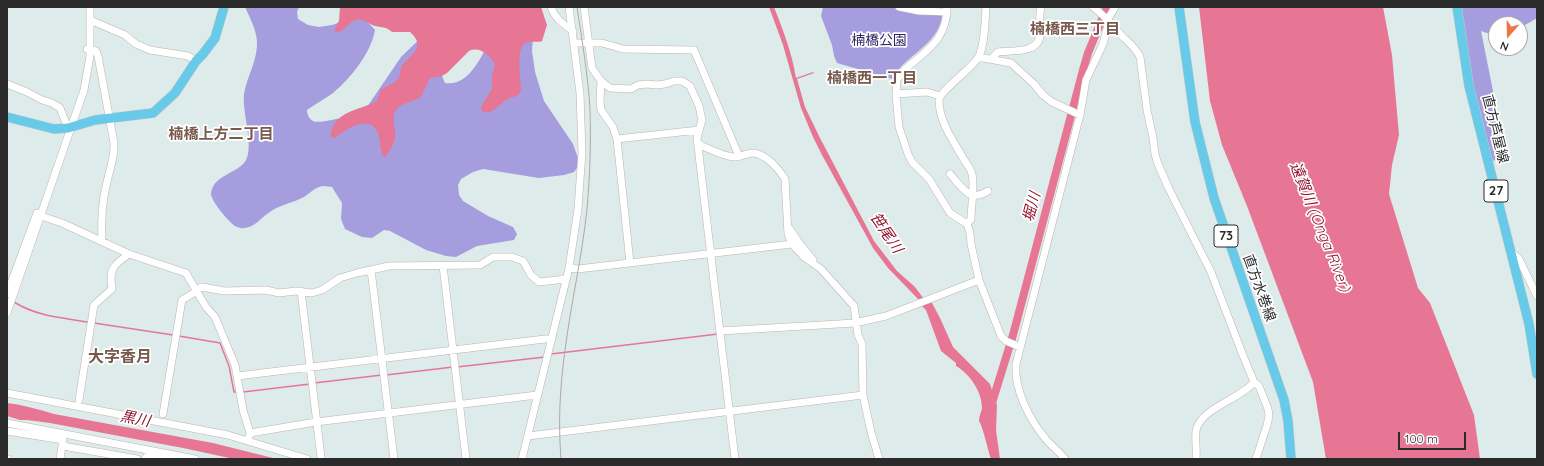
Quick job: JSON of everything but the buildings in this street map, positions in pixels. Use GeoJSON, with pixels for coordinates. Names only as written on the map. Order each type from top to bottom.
{"type":"FeatureCollection","features":[{"type":"Feature","properties":{"kind":"main road"},"geometry":{"type":"LineString","coordinates":[[7,117],[54,129],[69,128],[95,120],[153,113],[175,92],[196,61],[204,54],[215,38],[224,7]]}},
{"type":"Feature","properties":{"kind":"main road","name":"直方水巻線"},"geometry":{"type":"LineString","coordinates":[[1179,7],[1195,122],[1214,198],[1284,400],[1288,421],[1291,459]]}},
{"type":"Feature","properties":{"kind":"main road","name":"直方芦屋線"},"geometry":{"type":"LineString","coordinates":[[1457,7],[1469,86],[1529,324],[1537,374]]}},
{"type":"Feature","properties":{"kind":"street"},"geometry":{"type":"LineString","coordinates":[[85,7],[88,49]]}},
{"type":"Feature","properties":{"kind":"street"},"geometry":{"type":"LineString","coordinates":[[7,313],[9,303],[41,216],[85,74],[90,7]]}},
{"type":"Feature","properties":{"kind":"street"},"geometry":{"type":"LineString","coordinates":[[551,7],[553,13],[560,22],[573,31]]}},
{"type":"Feature","properties":{"kind":"street"},"geometry":{"type":"LineString","coordinates":[[522,459],[569,268],[578,209],[582,152],[580,93],[569,7]]}},
{"type":"Feature","properties":{"kind":"street"},"geometry":{"type":"LineString","coordinates":[[584,7],[592,68],[601,81],[610,88],[631,89],[638,85],[665,84],[674,81],[682,81],[690,86],[699,106],[702,120],[697,138],[712,253],[735,459]]}},
{"type":"Feature","properties":{"kind":"street"},"geometry":{"type":"LineString","coordinates":[[899,7],[947,10],[944,28],[939,38],[900,74],[896,84],[899,127],[912,162],[929,179],[950,213],[967,224],[970,233],[978,280],[1001,336],[1006,341],[1019,347]]}},
{"type":"Feature","properties":{"kind":"street"},"geometry":{"type":"LineString","coordinates":[[967,224],[971,219],[972,174],[950,138],[939,101],[940,96],[969,68],[978,57],[983,34],[986,7]]}},
{"type":"Feature","properties":{"kind":"street"},"geometry":{"type":"LineString","coordinates":[[992,58],[998,52],[1030,49],[1036,46],[1040,35],[1039,25],[1041,7]]}},
{"type":"Feature","properties":{"kind":"street"},"geometry":{"type":"LineString","coordinates":[[1093,7],[1104,14],[1123,37],[1137,50],[1140,57],[1147,110],[1154,138],[1155,154],[1158,164],[1211,272],[1254,382],[1259,386],[1268,409],[1269,416],[1256,459]]}},
{"type":"Feature","properties":{"kind":"street"},"geometry":{"type":"LineString","coordinates":[[1104,14],[1115,7]]}},
{"type":"Feature","properties":{"kind":"street"},"geometry":{"type":"LineString","coordinates":[[1064,459],[1045,438],[1022,400],[1015,375],[1019,347],[1079,115],[1086,80],[1107,29],[1104,14]]}},
{"type":"Feature","properties":{"kind":"street"},"geometry":{"type":"LineString","coordinates":[[90,20],[125,35],[136,44],[150,50],[188,56],[196,61]]}},
{"type":"Feature","properties":{"kind":"street"},"geometry":{"type":"LineString","coordinates":[[574,43],[602,43],[623,49],[694,50],[740,156]]}},
{"type":"Feature","properties":{"kind":"street"},"geometry":{"type":"LineString","coordinates":[[88,49],[96,51],[98,56],[110,118],[114,154],[106,184],[101,224],[102,241]]}},
{"type":"Feature","properties":{"kind":"street"},"geometry":{"type":"LineString","coordinates":[[978,57],[992,58],[1011,63],[1052,102],[1079,115]]}},
{"type":"Feature","properties":{"kind":"street"},"geometry":{"type":"LineString","coordinates":[[601,81],[601,110],[613,127],[617,138],[630,263]]}},
{"type":"Feature","properties":{"kind":"street"},"geometry":{"type":"LineString","coordinates":[[7,84],[52,103],[60,108],[69,128],[7,294]]}},
{"type":"Feature","properties":{"kind":"street"},"geometry":{"type":"LineString","coordinates":[[896,94],[927,92],[940,96]]}},
{"type":"Feature","properties":{"kind":"street"},"geometry":{"type":"LineString","coordinates":[[617,138],[699,130]]}},
{"type":"Feature","properties":{"kind":"street"},"geometry":{"type":"LineString","coordinates":[[698,144],[716,153],[735,157],[754,153],[765,159],[781,172],[784,179],[788,234],[792,244],[804,256],[821,269]]}},
{"type":"Feature","properties":{"kind":"street"},"geometry":{"type":"LineString","coordinates":[[950,174],[966,192],[972,196],[981,195],[988,191]]}},
{"type":"Feature","properties":{"kind":"street"},"geometry":{"type":"LineString","coordinates":[[41,216],[62,223],[129,254],[186,273],[206,307],[215,317],[235,365],[249,437]]}},
{"type":"Feature","properties":{"kind":"street"},"geometry":{"type":"LineString","coordinates":[[787,224],[800,244],[854,306],[855,323],[862,344],[863,395],[871,432],[879,459]]}},
{"type":"Feature","properties":{"kind":"street"},"geometry":{"type":"LineString","coordinates":[[569,268],[578,269],[792,244]]}},
{"type":"Feature","properties":{"kind":"street"},"geometry":{"type":"LineString","coordinates":[[1512,253],[1518,258],[1537,296]]}},
{"type":"Feature","properties":{"kind":"street"},"geometry":{"type":"LineString","coordinates":[[79,400],[94,305],[112,289],[110,274],[116,263],[129,254]]}},
{"type":"Feature","properties":{"kind":"street"},"geometry":{"type":"LineString","coordinates":[[163,414],[182,300],[202,287],[224,291],[266,290],[279,293],[312,293],[322,290],[340,278],[371,270],[403,265],[416,267],[480,265],[493,257],[512,257],[523,261],[531,275],[539,282],[566,279]]}},
{"type":"Feature","properties":{"kind":"street"},"geometry":{"type":"LineString","coordinates":[[443,266],[466,459]]}},
{"type":"Feature","properties":{"kind":"street"},"geometry":{"type":"LineString","coordinates":[[371,270],[394,459]]}},
{"type":"Feature","properties":{"kind":"street"},"geometry":{"type":"LineString","coordinates":[[720,331],[855,323],[886,316],[978,280]]}},
{"type":"Feature","properties":{"kind":"street"},"geometry":{"type":"LineString","coordinates":[[301,292],[321,457]]}},
{"type":"Feature","properties":{"kind":"street"},"geometry":{"type":"LineString","coordinates":[[237,376],[552,339]]}},
{"type":"Feature","properties":{"kind":"street"},"geometry":{"type":"LineString","coordinates":[[1196,459],[1196,431],[1203,418],[1210,411],[1221,406],[1240,392],[1250,388],[1254,382]]}},
{"type":"Feature","properties":{"kind":"street"},"geometry":{"type":"LineString","coordinates":[[7,393],[36,400],[249,437],[307,459]]}},
{"type":"Feature","properties":{"kind":"street"},"geometry":{"type":"LineString","coordinates":[[249,437],[316,422],[537,395]]}},
{"type":"Feature","properties":{"kind":"street"},"geometry":{"type":"LineString","coordinates":[[528,436],[863,395]]}},
{"type":"Feature","properties":{"kind":"street"},"geometry":{"type":"LineString","coordinates":[[7,423],[195,459]]}},
{"type":"Feature","properties":{"kind":"street"},"geometry":{"type":"LineString","coordinates":[[7,431],[63,440],[60,459]]}},
{"type":"Feature","properties":{"kind":"street"},"geometry":{"type":"LineString","coordinates":[[63,446],[137,459]]}},
{"type":"Feature","properties":{"kind":"street"},"geometry":{"type":"LineString","coordinates":[[145,459],[146,456],[166,457],[169,454]]}},
{"type":"Feature","properties":{"kind":"green space"},"geometry":{"type":"Polygon","coordinates":[[[245,7],[299,7],[297,12],[298,19],[308,25],[319,27],[332,25],[350,19],[366,20],[375,30],[373,39],[365,56],[353,73],[333,93],[307,110],[310,119],[317,122],[323,122],[355,114],[365,110],[401,57],[433,26],[440,71],[445,83],[454,83],[468,75],[474,68],[492,38],[534,26],[532,51],[535,72],[544,101],[573,144],[578,158],[577,168],[574,172],[564,175],[539,178],[483,169],[473,172],[461,179],[458,185],[459,195],[463,201],[488,216],[513,227],[517,234],[514,240],[477,246],[456,257],[446,256],[426,250],[390,231],[384,230],[372,238],[362,237],[345,229],[341,219],[342,203],[332,187],[323,186],[317,188],[302,198],[271,211],[250,227],[242,228],[235,226],[213,201],[211,193],[213,187],[221,178],[242,165],[248,154],[249,146],[244,94],[256,55],[257,41],[254,28],[245,7]]]}},
{"type":"Feature","properties":{"kind":"green space","name":"楠橋公園"},"geometry":{"type":"Polygon","coordinates":[[[823,7],[891,7],[919,13],[941,15],[942,17],[934,36],[905,63],[892,79],[837,63],[821,16],[823,7]]]}},
{"type":"Feature","properties":{"kind":"green space"},"geometry":{"type":"Polygon","coordinates":[[[1459,7],[1537,7],[1537,18],[1528,23],[1528,16],[1488,16],[1488,33],[1481,31],[1506,156],[1490,162],[1473,88],[1459,7]]]}},
{"type":"Feature","properties":{"kind":"water"},"geometry":{"type":"Polygon","coordinates":[[[340,7],[541,7],[547,25],[542,41],[526,43],[522,48],[520,53],[521,90],[518,95],[508,99],[490,112],[483,112],[481,109],[482,105],[492,89],[492,75],[495,64],[484,52],[477,50],[469,51],[447,73],[442,76],[430,78],[421,97],[398,107],[394,113],[394,140],[385,157],[382,155],[378,132],[372,125],[357,125],[335,138],[331,137],[332,129],[335,123],[345,114],[377,101],[381,89],[398,79],[401,68],[417,48],[417,43],[410,32],[392,32],[386,28],[375,26],[360,20],[351,23],[341,31],[335,32],[335,28],[339,21],[340,7]]]}},
{"type":"Feature","properties":{"kind":"water"},"geometry":{"type":"Polygon","coordinates":[[[769,7],[774,7],[781,24],[790,51],[796,78],[813,72],[814,73],[797,79],[805,107],[874,241],[897,271],[915,287],[924,299],[932,303],[953,347],[990,384],[997,405],[996,430],[1000,459],[991,459],[979,421],[982,408],[980,396],[974,384],[961,369],[956,366],[956,363],[941,351],[926,310],[920,304],[919,300],[888,268],[873,248],[822,155],[801,108],[783,45],[769,7]]]}},
{"type":"Feature","properties":{"kind":"water","name":"遠賀川 (Onga River)"},"geometry":{"type":"Polygon","coordinates":[[[1199,7],[1383,7],[1392,55],[1399,135],[1392,165],[1389,194],[1418,288],[1430,303],[1474,415],[1480,459],[1326,459],[1313,382],[1247,206],[1222,145],[1210,101],[1199,7]]]}},
{"type":"Feature","properties":{"kind":"water"},"geometry":{"type":"Polygon","coordinates":[[[7,403],[30,407],[54,414],[213,443],[277,459],[234,459],[50,423],[20,420],[7,416],[7,403]]]}},
{"type":"Feature","properties":{"kind":"waterway","name":"堀川"},"geometry":{"type":"LineString","coordinates":[[991,406],[1013,335],[1083,70],[1088,53],[1107,7]]}},
{"type":"Feature","properties":{"kind":"waterway"},"geometry":{"type":"LineString","coordinates":[[14,302],[22,307],[40,313],[59,318],[88,322]]}},
{"type":"Feature","properties":{"kind":"waterway"},"geometry":{"type":"LineString","coordinates":[[94,323],[173,335]]}},
{"type":"Feature","properties":{"kind":"waterway"},"geometry":{"type":"LineString","coordinates":[[551,354],[718,334]]}},
{"type":"Feature","properties":{"kind":"waterway"},"geometry":{"type":"LineString","coordinates":[[179,336],[220,343],[229,366],[234,392],[237,392]]}},
{"type":"Feature","properties":{"kind":"waterway"},"geometry":{"type":"LineString","coordinates":[[457,367],[545,357]]}},
{"type":"Feature","properties":{"kind":"waterway"},"geometry":{"type":"LineString","coordinates":[[386,375],[453,367]]}},
{"type":"Feature","properties":{"kind":"waterway"},"geometry":{"type":"LineString","coordinates":[[314,383],[382,375]]}},
{"type":"Feature","properties":{"kind":"waterway"},"geometry":{"type":"LineString","coordinates":[[243,392],[310,384]]}},
{"type":"Feature","properties":{"kind":"tram line"},"geometry":{"type":"LineString","coordinates":[[561,459],[560,404],[562,377],[567,332],[585,227],[590,159],[589,96],[577,7]]}},
{"type":"Feature","properties":{"kind":"district","name":"楠橋西三丁目"},"geometry":{"type":"Point","coordinates":[1075,29]}},
{"type":"Feature","properties":{"kind":"district","name":"楠橋西一丁目"},"geometry":{"type":"Point","coordinates":[872,78]}},
{"type":"Feature","properties":{"kind":"district","name":"楠橋上方二丁目"},"geometry":{"type":"Point","coordinates":[221,134]}},
{"type":"Feature","properties":{"kind":"district","name":"大字香月"},"geometry":{"type":"Point","coordinates":[120,357]}},
{"type":"Feature","properties":{"kind":"water label","name":"笹尾川"},"geometry":{"type":"Point","coordinates":[886,233]}},
{"type":"Feature","properties":{"kind":"water label","name":"黒川"},"geometry":{"type":"Point","coordinates":[135,419]}}]}
